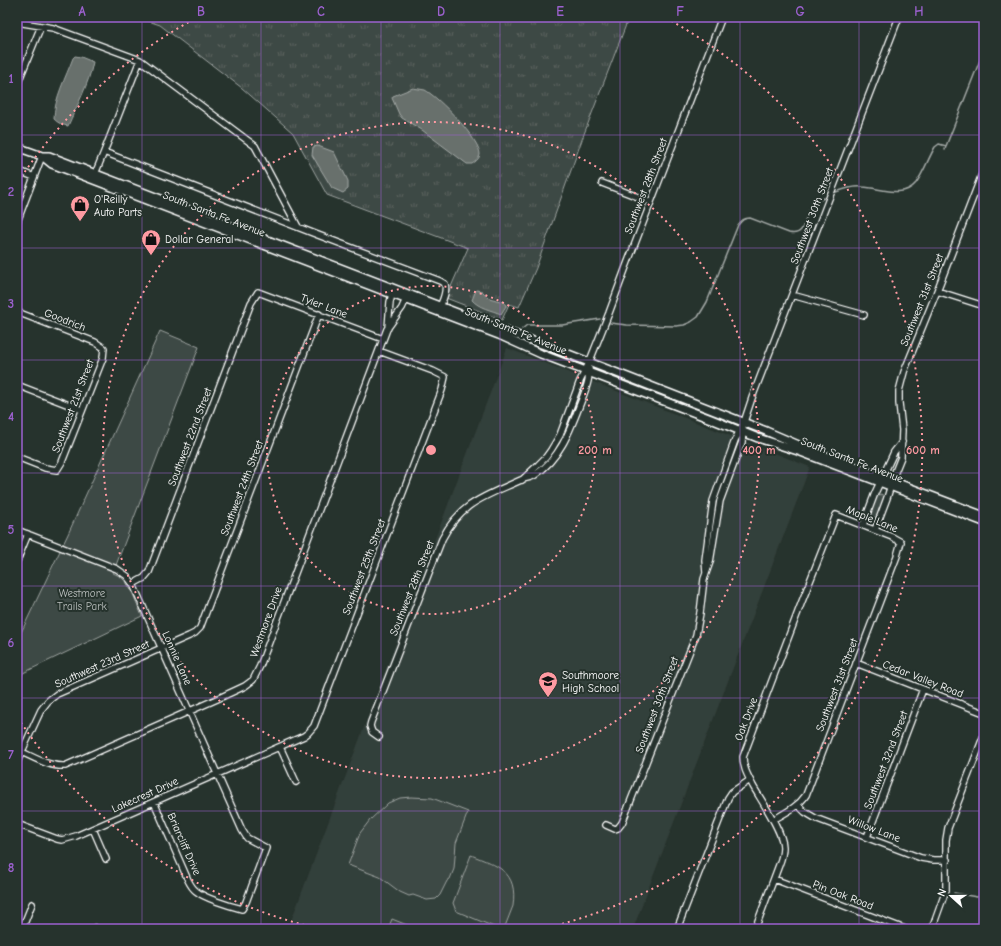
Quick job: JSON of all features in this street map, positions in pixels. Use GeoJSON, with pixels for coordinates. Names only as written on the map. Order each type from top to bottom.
{"type":"FeatureCollection","features":[{"type":"Feature","properties":{"kind":"main road","name":"South Santa Fe Avenue"},"geometry":{"type":"LineString","coordinates":[[17,146],[42,156],[52,164],[407,297],[534,351],[780,446],[881,480]]}},
{"type":"Feature","properties":{"kind":"main road","name":"South Santa Fe Avenue"},"geometry":{"type":"LineString","coordinates":[[42,156],[49,156],[393,292]]}},
{"type":"Feature","properties":{"kind":"main road","name":"South Santa Fe Avenue"},"geometry":{"type":"LineString","coordinates":[[407,297],[440,307],[744,422],[984,522]]}},
{"type":"Feature","properties":{"kind":"main road","name":"South Santa Fe Avenue"},"geometry":{"type":"LineString","coordinates":[[891,484],[984,516]]}},
{"type":"Feature","properties":{"kind":"street","name":"Southwest 28th Street"},"geometry":{"type":"LineString","coordinates":[[380,737],[372,732],[370,726],[371,722],[442,539],[448,528],[462,510],[488,495],[522,480],[546,457],[560,436],[580,381],[587,371],[722,17]]}},
{"type":"Feature","properties":{"kind":"street","name":"Southwest 30th Street"},"geometry":{"type":"LineString","coordinates":[[606,825],[615,829],[622,823],[696,634],[706,573],[705,560],[713,501],[735,440],[742,431],[752,398],[899,17]]}},
{"type":"Feature","properties":{"kind":"street"},"geometry":{"type":"LineString","coordinates":[[17,20],[23,23],[53,28],[140,60],[255,146],[298,227]]}},
{"type":"Feature","properties":{"kind":"street"},"geometry":{"type":"LineString","coordinates":[[17,85],[41,26]]}},
{"type":"Feature","properties":{"kind":"street"},"geometry":{"type":"LineString","coordinates":[[95,174],[140,60]]}},
{"type":"Feature","properties":{"kind":"street"},"geometry":{"type":"LineString","coordinates":[[104,152],[440,281],[445,284],[446,289],[446,293],[440,307]]}},
{"type":"Feature","properties":{"kind":"street"},"geometry":{"type":"LineString","coordinates":[[17,222],[42,156]]}},
{"type":"Feature","properties":{"kind":"street","name":"Southwest 31st Street"},"geometry":{"type":"LineString","coordinates":[[875,530],[901,457],[902,442],[899,403],[902,379],[912,350],[937,291],[984,169]]}},
{"type":"Feature","properties":{"kind":"street"},"geometry":{"type":"LineString","coordinates":[[17,170],[34,177]]}},
{"type":"Feature","properties":{"kind":"street"},"geometry":{"type":"LineString","coordinates":[[602,183],[651,202]]}},
{"type":"Feature","properties":{"kind":"street"},"geometry":{"type":"LineString","coordinates":[[937,291],[984,306]]}},
{"type":"Feature","properties":{"kind":"street","name":"Tyler Lane"},"geometry":{"type":"LineString","coordinates":[[258,292],[383,339]]}},
{"type":"Feature","properties":{"kind":"street","name":"Southwest 22nd Street"},"geometry":{"type":"LineString","coordinates":[[133,584],[144,578],[149,572],[251,303],[258,292]]}},
{"type":"Feature","properties":{"kind":"street","name":"Westmore Drive"},"geometry":{"type":"LineString","coordinates":[[388,329],[389,311],[393,292]]}},
{"type":"Feature","properties":{"kind":"street"},"geometry":{"type":"LineString","coordinates":[[792,295],[864,315]]}},
{"type":"Feature","properties":{"kind":"street","name":"Westmore Drive"},"geometry":{"type":"LineString","coordinates":[[19,751],[50,764],[65,766],[190,712],[245,686],[256,675],[383,339],[407,297]]}},
{"type":"Feature","properties":{"kind":"street","name":"Goodrich"},"geometry":{"type":"LineString","coordinates":[[17,312],[95,342],[104,348]]}},
{"type":"Feature","properties":{"kind":"street","name":"Southwest 24th Street"},"geometry":{"type":"LineString","coordinates":[[162,648],[195,633],[200,628],[319,314]]}},
{"type":"Feature","properties":{"kind":"street","name":"Southwest 21st Street"},"geometry":{"type":"LineString","coordinates":[[17,457],[45,468],[57,470],[62,462],[102,358],[104,348]]}},
{"type":"Feature","properties":{"kind":"street","name":"Southwest 25th Street"},"geometry":{"type":"LineString","coordinates":[[280,747],[308,733],[314,726],[442,390],[445,378],[433,371],[379,351]]}},
{"type":"Feature","properties":{"kind":"street"},"geometry":{"type":"LineString","coordinates":[[17,385],[82,410]]}},
{"type":"Feature","properties":{"kind":"street"},"geometry":{"type":"LineString","coordinates":[[863,525],[894,452],[902,442]]}},
{"type":"Feature","properties":{"kind":"street","name":"Maple Lane"},"geometry":{"type":"LineString","coordinates":[[836,515],[901,542]]}},
{"type":"Feature","properties":{"kind":"street","name":"Oak Drive"},"geometry":{"type":"LineString","coordinates":[[755,929],[782,857],[783,847],[780,835],[773,820],[745,772],[743,762],[745,751],[836,515]]}},
{"type":"Feature","properties":{"kind":"street","name":"Lonnie Lane"},"geometry":{"type":"LineString","coordinates":[[17,530],[117,569],[127,576],[133,584],[244,835],[250,840],[266,848],[242,909]]}},
{"type":"Feature","properties":{"kind":"street"},"geometry":{"type":"LineString","coordinates":[[17,561],[28,534]]}},
{"type":"Feature","properties":{"kind":"street","name":"Southwest 31st Street"},"geometry":{"type":"LineString","coordinates":[[773,820],[798,804],[807,792],[901,542]]}},
{"type":"Feature","properties":{"kind":"street","name":"Southwest 23rd Street"},"geometry":{"type":"LineString","coordinates":[[17,762],[19,751],[41,710],[48,701],[57,694],[162,648]]}},
{"type":"Feature","properties":{"kind":"street","name":"Cedar Valley Road"},"geometry":{"type":"LineString","coordinates":[[856,663],[984,713]]}},
{"type":"Feature","properties":{"kind":"street","name":"Southwest 32nd Street"},"geometry":{"type":"LineString","coordinates":[[867,837],[923,689]]}},
{"type":"Feature","properties":{"kind":"street"},"geometry":{"type":"LineString","coordinates":[[932,929],[946,890],[946,840],[948,828],[984,735]]}},
{"type":"Feature","properties":{"kind":"street"},"geometry":{"type":"LineString","coordinates":[[280,747],[296,782]]}},
{"type":"Feature","properties":{"kind":"street","name":"Lakecrest Drive"},"geometry":{"type":"LineString","coordinates":[[17,824],[62,840],[76,836],[280,747]]}},
{"type":"Feature","properties":{"kind":"street"},"geometry":{"type":"LineString","coordinates":[[677,929],[728,798],[732,792],[750,780]]}},
{"type":"Feature","properties":{"kind":"street","name":"Briarcliff Drive"},"geometry":{"type":"LineString","coordinates":[[154,802],[188,880],[194,889],[200,894],[230,906],[242,909]]}},
{"type":"Feature","properties":{"kind":"street","name":"Willow Lane"},"geometry":{"type":"LineString","coordinates":[[798,804],[805,812],[815,818],[928,860],[946,860]]}},
{"type":"Feature","properties":{"kind":"street"},"geometry":{"type":"LineString","coordinates":[[93,829],[106,859]]}},
{"type":"Feature","properties":{"kind":"street","name":"Pin Oak Road"},"geometry":{"type":"LineString","coordinates":[[774,879],[905,929]]}},
{"type":"Feature","properties":{"kind":"street"},"geometry":{"type":"LineString","coordinates":[[22,929],[32,904]]}},
{"type":"Feature","properties":{"kind":"shaded area"},"geometry":{"type":"Polygon","coordinates":[[[75,56],[93,62],[86,86],[68,126],[60,124],[54,119],[56,104],[61,88],[75,56]]]}},
{"type":"Feature","properties":{"kind":"shaded area"},"geometry":{"type":"Polygon","coordinates":[[[413,88],[425,90],[431,94],[458,120],[474,140],[478,148],[480,155],[476,161],[472,164],[467,164],[422,130],[402,118],[392,98],[393,96],[413,88]]]}},
{"type":"Feature","properties":{"kind":"shaded area"},"geometry":{"type":"Polygon","coordinates":[[[318,146],[334,152],[348,181],[348,189],[343,193],[332,188],[312,155],[313,147],[318,146]]]}},
{"type":"Feature","properties":{"kind":"shaded area"},"geometry":{"type":"Polygon","coordinates":[[[476,290],[482,291],[489,298],[504,302],[506,306],[501,314],[475,303],[472,300],[476,290]]]}},
{"type":"Feature","properties":{"kind":"shaded area","name":"Southmoore High School"},"geometry":{"type":"Polygon","coordinates":[[[507,348],[810,467],[633,929],[288,929],[507,348]]]}},
{"type":"Feature","properties":{"kind":"green space"},"geometry":{"type":"Polygon","coordinates":[[[137,17],[629,17],[584,134],[536,268],[519,307],[509,304],[502,320],[446,298],[468,248],[327,195],[293,133],[242,88],[160,25],[137,17]]]}},
{"type":"Feature","properties":{"kind":"green space","name":"Westmore Trails Park"},"geometry":{"type":"Polygon","coordinates":[[[160,331],[199,347],[113,573],[127,583],[142,616],[23,673],[17,685],[17,641],[69,532],[160,331]]]}},
{"type":"Feature","properties":{"kind":"green space"},"geometry":{"type":"Polygon","coordinates":[[[881,494],[885,499],[878,516],[874,518],[870,514],[877,496],[881,494]]]}},
{"type":"Feature","properties":{"kind":"green space"},"geometry":{"type":"Polygon","coordinates":[[[400,798],[432,798],[468,812],[456,843],[454,869],[450,879],[447,881],[440,895],[436,899],[427,900],[413,895],[409,896],[400,892],[380,877],[348,865],[360,833],[370,820],[388,803],[400,798]]]}},
{"type":"Feature","properties":{"kind":"green space"},"geometry":{"type":"Polygon","coordinates":[[[471,855],[497,867],[509,877],[514,894],[513,906],[504,929],[499,929],[456,911],[453,903],[471,855]]]}},
{"type":"Feature","properties":{"kind":"green space"},"geometry":{"type":"Polygon","coordinates":[[[392,919],[417,929],[388,929],[392,919]]]}},
{"type":"Feature","properties":{"kind":"waterway"},"geometry":{"type":"LineString","coordinates":[[946,146],[984,50]]}},
{"type":"Feature","properties":{"kind":"waterway"},"geometry":{"type":"LineString","coordinates":[[836,192],[860,187],[898,192],[905,191],[916,183],[935,147],[939,144],[946,146],[945,150]]}},
{"type":"Feature","properties":{"kind":"waterway"},"geometry":{"type":"LineString","coordinates":[[610,323],[627,325],[676,326],[691,322],[698,317],[707,302],[738,225],[742,221],[746,218],[750,218],[789,233],[799,232],[804,225],[812,205],[824,198]]}},
{"type":"Feature","properties":{"kind":"waterway"},"geometry":{"type":"LineString","coordinates":[[522,329],[527,325],[562,325],[600,319]]}},
{"type":"Feature","properties":{"kind":"waterway"},"geometry":{"type":"LineString","coordinates":[[954,893],[977,897],[984,895]]}},
{"type":"Feature","properties":{"kind":"place","name":"O'Reilly Auto Parts"},"geometry":{"type":"Point","coordinates":[80,222]}},
{"type":"Feature","properties":{"kind":"place","name":"Dollar General"},"geometry":{"type":"Point","coordinates":[151,256]}},
{"type":"Feature","properties":{"kind":"place","name":"Southmoore High School"},"geometry":{"type":"Point","coordinates":[548,698]}}]}
